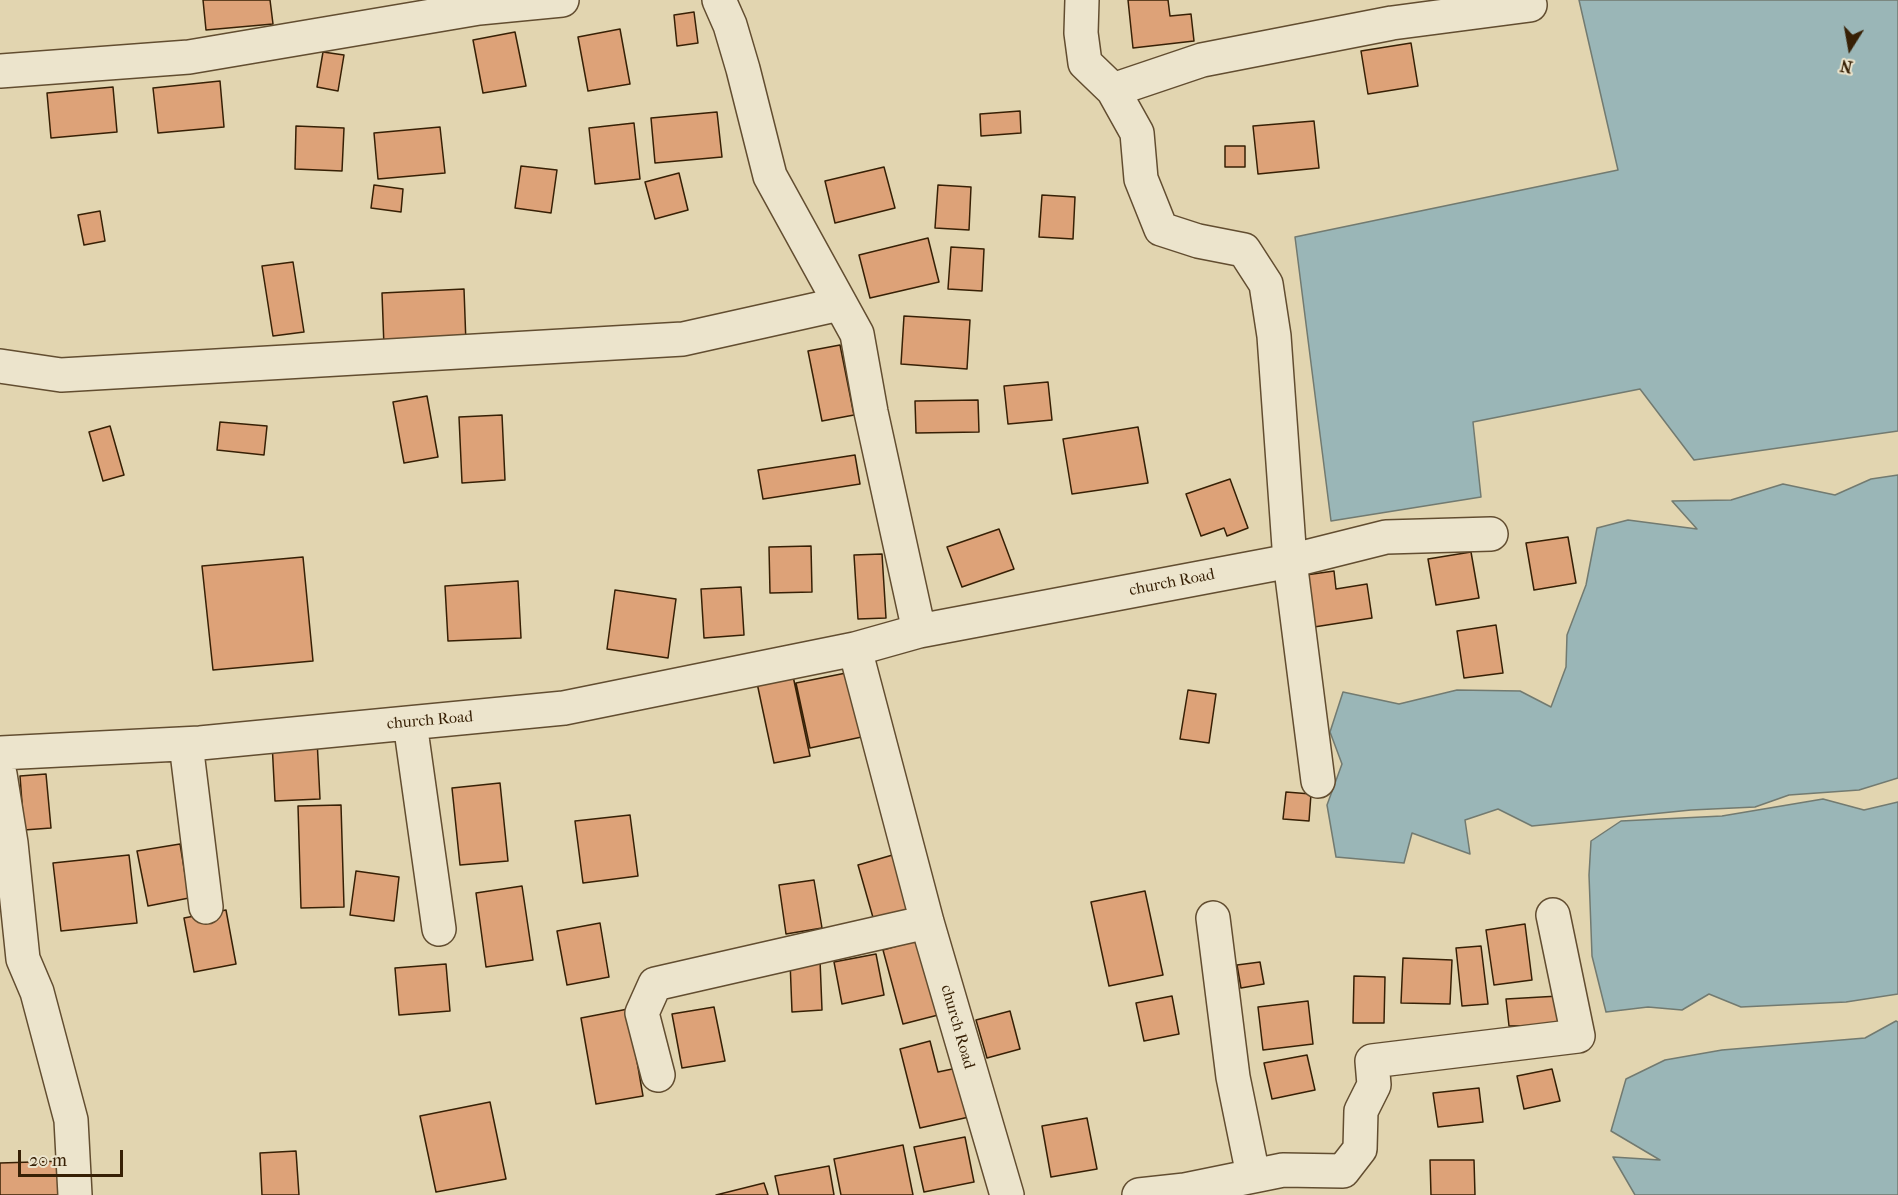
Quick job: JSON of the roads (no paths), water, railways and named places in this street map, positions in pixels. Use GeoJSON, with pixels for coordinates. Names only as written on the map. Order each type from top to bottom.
{"type":"FeatureCollection","features":[{"type":"Feature","properties":{"kind":"street"},"geometry":{"type":"LineString","coordinates":[[0,71],[189,57],[469,9],[562,0]]}},
{"type":"Feature","properties":{"kind":"street"},"geometry":{"type":"LineString","coordinates":[[719,0],[730,25],[743,69],[770,176],[857,334],[871,412],[919,631]]}},
{"type":"Feature","properties":{"kind":"street"},"geometry":{"type":"LineString","coordinates":[[1082,0],[1081,33],[1085,63],[1113,90],[1137,133],[1141,179],[1161,229],[1197,241],[1244,250],[1266,284],[1274,336],[1290,561],[1318,781]]}},
{"type":"Feature","properties":{"kind":"street"},"geometry":{"type":"LineString","coordinates":[[1113,90],[1202,60],[1392,23],[1530,5]]}},
{"type":"Feature","properties":{"kind":"street"},"geometry":{"type":"LineString","coordinates":[[0,366],[61,375],[683,339],[840,304]]}},
{"type":"Feature","properties":{"kind":"street","name":"church Road"},"geometry":{"type":"LineString","coordinates":[[0,753],[186,744],[564,708],[855,649],[919,631],[1290,561],[1386,537],[1491,534]]}},
{"type":"Feature","properties":{"kind":"street","name":"church Road"},"geometry":{"type":"LineString","coordinates":[[855,649],[997,1193]]}},
{"type":"Feature","properties":{"kind":"street"},"geometry":{"type":"LineString","coordinates":[[410,723],[439,929]]}},
{"type":"Feature","properties":{"kind":"street"},"geometry":{"type":"LineString","coordinates":[[186,744],[206,907]]}},
{"type":"Feature","properties":{"kind":"street"},"geometry":{"type":"LineString","coordinates":[[0,774],[11,843],[23,960],[37,992],[71,1120],[75,1195]]}},
{"type":"Feature","properties":{"kind":"street"},"geometry":{"type":"LineString","coordinates":[[1139,1195],[1185,1190],[1283,1170],[1343,1171],[1360,1149],[1361,1111],[1374,1085],[1372,1061],[1578,1036],[1553,915]]}},
{"type":"Feature","properties":{"kind":"street"},"geometry":{"type":"LineString","coordinates":[[1213,918],[1233,1077],[1252,1175]]}},
{"type":"Feature","properties":{"kind":"street"},"geometry":{"type":"LineString","coordinates":[[658,1075],[642,1013],[655,984],[927,922]]}},
{"type":"Feature","properties":{"kind":"water"},"geometry":{"type":"Polygon","coordinates":[[[1579,0],[1898,0],[1898,431],[1694,460],[1640,389],[1473,422],[1481,497],[1331,521],[1295,237],[1618,170],[1579,0]]]}},
{"type":"Feature","properties":{"kind":"water"},"geometry":{"type":"Polygon","coordinates":[[[1898,475],[1898,778],[1859,790],[1789,795],[1755,807],[1691,810],[1532,826],[1498,809],[1465,820],[1470,854],[1412,833],[1404,863],[1336,857],[1327,805],[1342,764],[1330,732],[1343,692],[1399,704],[1457,690],[1520,691],[1551,707],[1566,667],[1567,635],[1586,585],[1597,528],[1628,520],[1697,529],[1672,501],[1731,500],[1783,484],[1835,495],[1871,479],[1898,475]]]}},
{"type":"Feature","properties":{"kind":"water"},"geometry":{"type":"Polygon","coordinates":[[[1823,799],[1864,810],[1898,802],[1898,994],[1846,1002],[1741,1007],[1709,994],[1682,1010],[1648,1007],[1606,1012],[1592,956],[1589,875],[1591,841],[1621,821],[1722,816],[1823,799]]]}},
{"type":"Feature","properties":{"kind":"water"},"geometry":{"type":"Polygon","coordinates":[[[1898,1022],[1898,1195],[1635,1195],[1613,1157],[1660,1160],[1611,1131],[1626,1079],[1665,1060],[1722,1050],[1865,1038],[1898,1022]]]}}]}
